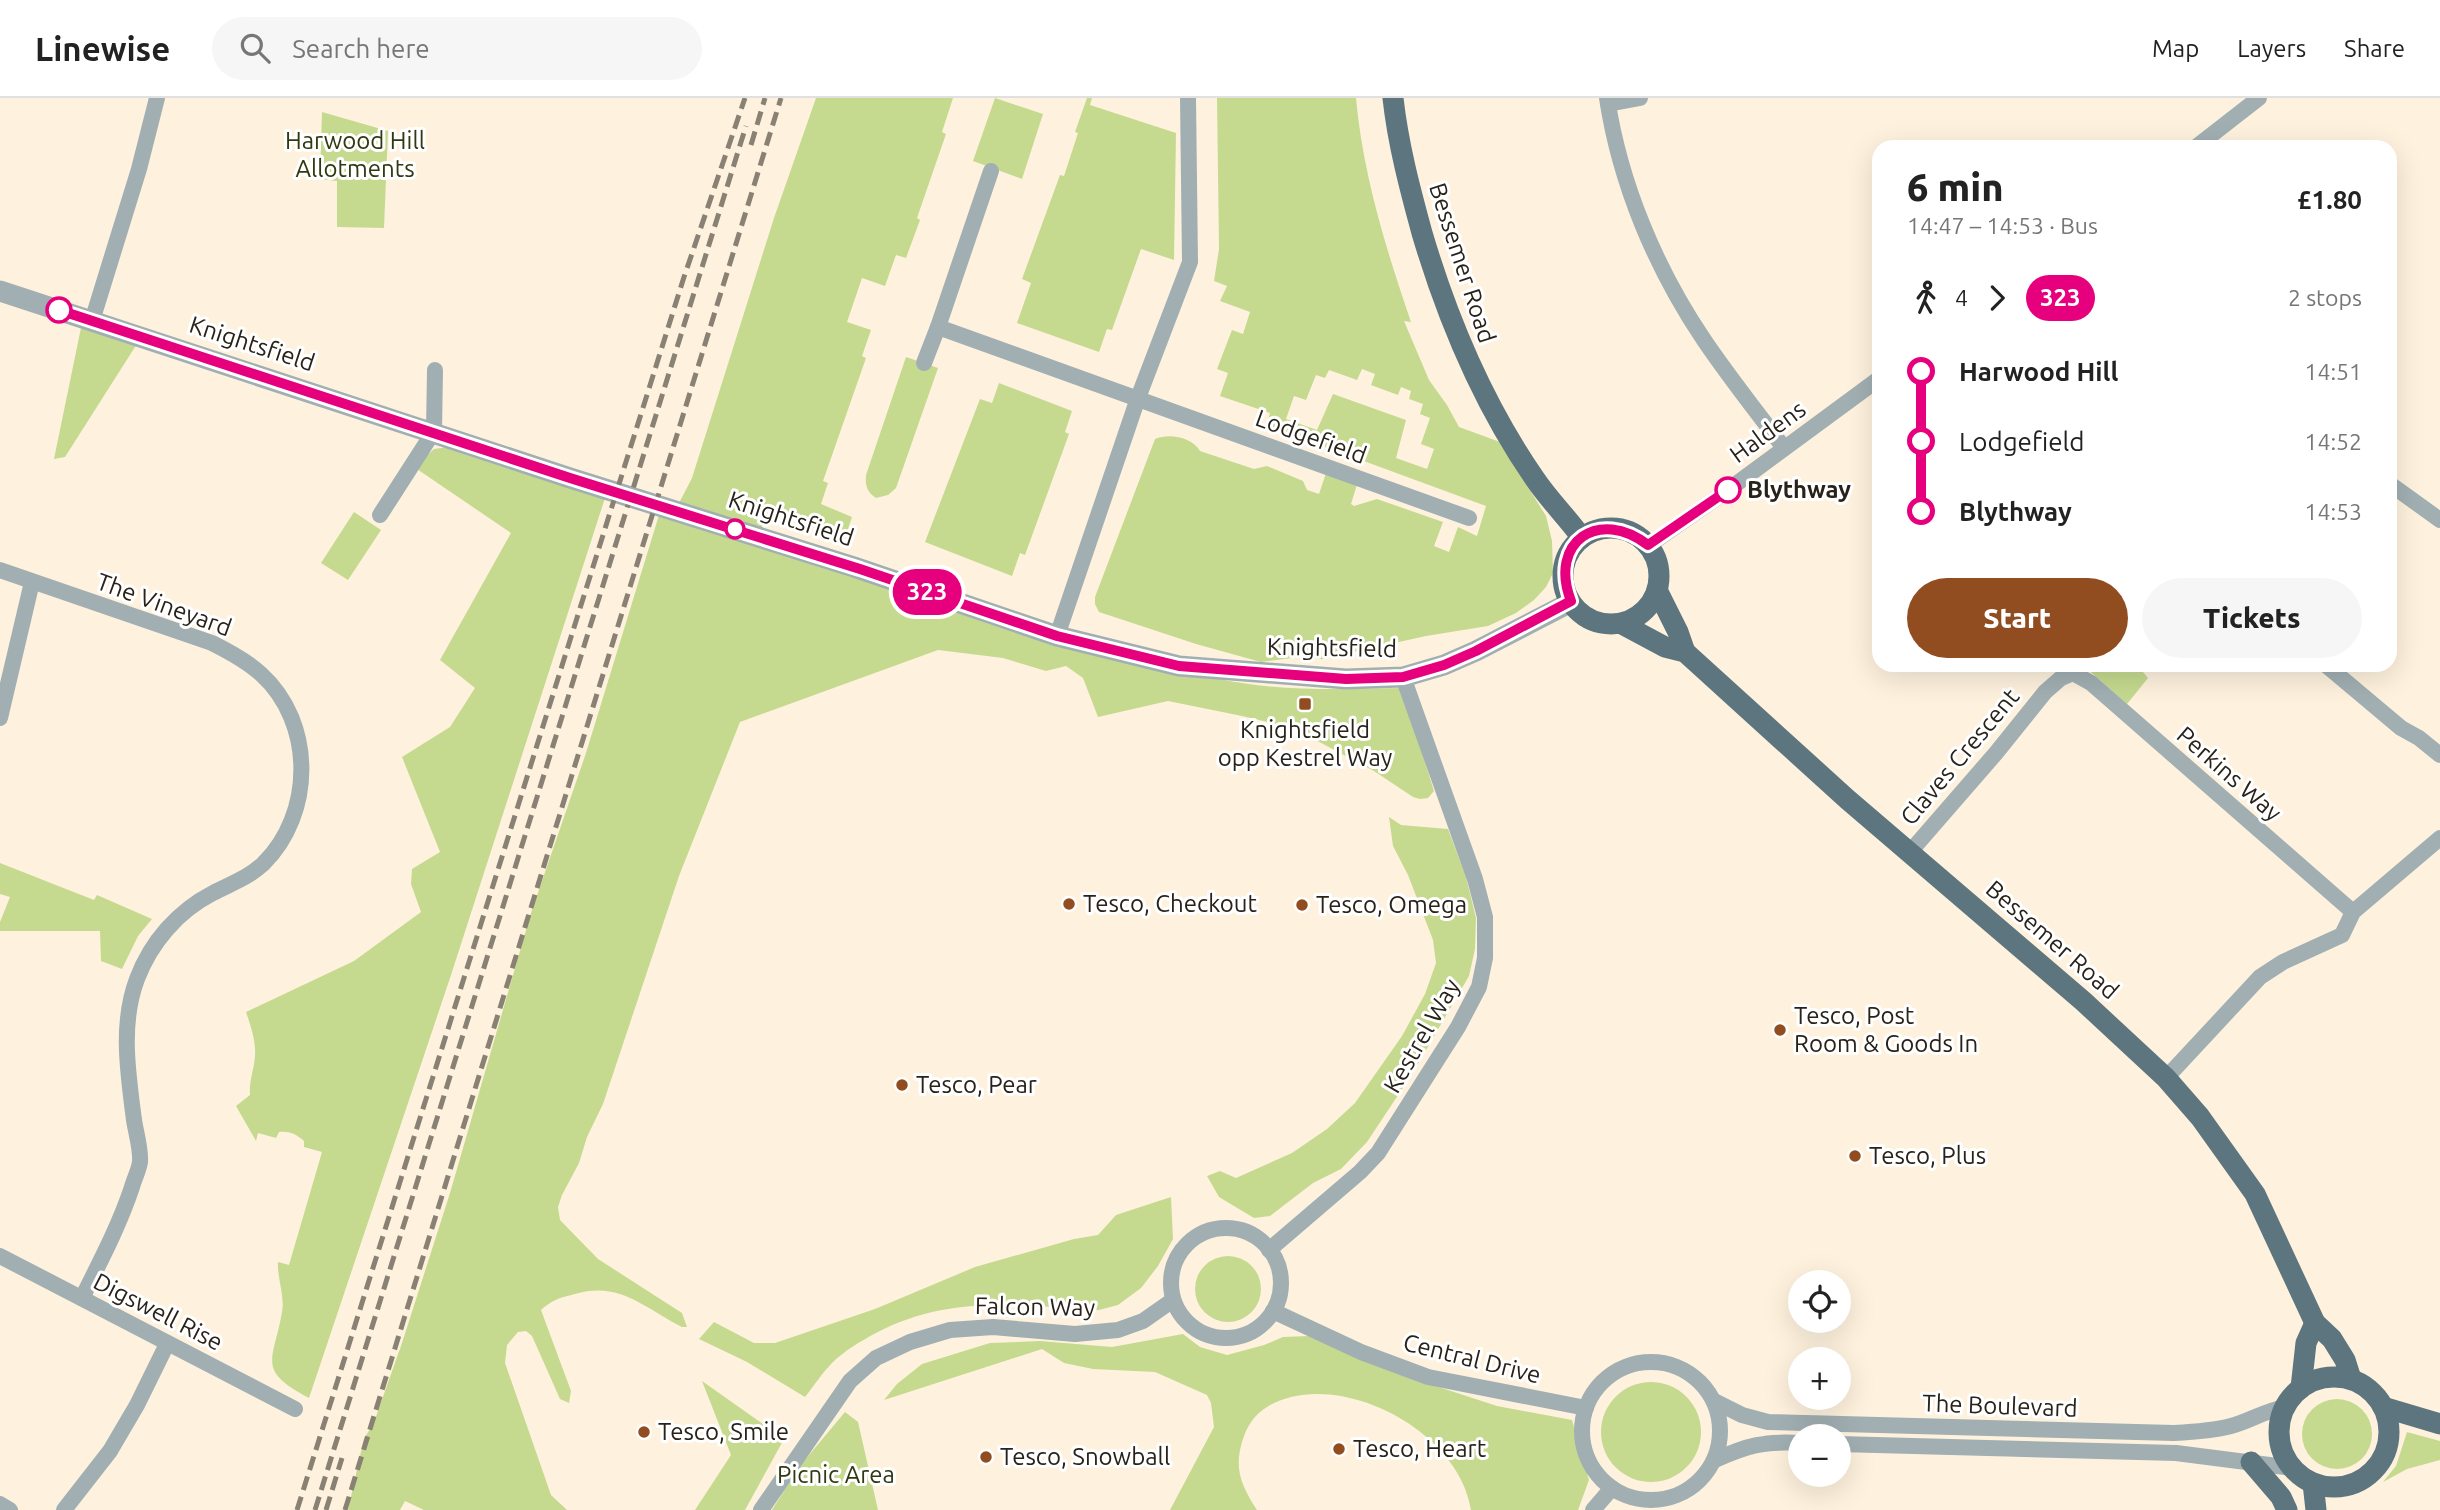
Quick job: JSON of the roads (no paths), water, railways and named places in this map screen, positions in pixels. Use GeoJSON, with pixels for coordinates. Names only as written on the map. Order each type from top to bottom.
{"type":"FeatureCollection","features":[{"type":"Feature","properties":{"kind":"main road","name":"Bessemer Road"},"geometry":{"type":"LineString","coordinates":[[1393,98],[1407,182],[1439,290],[1468,364],[1493,411],[1536,480],[1582,538]]}},
{"type":"Feature","properties":{"kind":"main road"},"geometry":{"type":"LineString","coordinates":[[1611,528],[1623,530],[1648,545],[1657,562],[1657,590],[1651,605],[1641,616],[1622,624],[1608,625],[1582,614],[1571,601],[1565,585],[1564,569],[1572,548],[1582,538],[1595,531],[1611,528]]}},
{"type":"Feature","properties":{"kind":"main road","name":"Bessemer Road"},"geometry":{"type":"LineString","coordinates":[[1657,590],[1685,652],[1748,711],[2093,1010],[2166,1078],[2200,1117],[2255,1194],[2315,1323],[2332,1339],[2345,1360],[2351,1379]]}},
{"type":"Feature","properties":{"kind":"main road","name":"Bessemer Road"},"geometry":{"type":"LineString","coordinates":[[1622,624],[1665,648],[1685,652]]}},
{"type":"Feature","properties":{"kind":"main road"},"geometry":{"type":"LineString","coordinates":[[2301,1388],[2306,1343],[2315,1323]]}},
{"type":"Feature","properties":{"kind":"main road"},"geometry":{"type":"LineString","coordinates":[[2335,1377],[2365,1384],[2375,1393],[2391,1428],[2389,1445],[2376,1469],[2364,1479],[2350,1485],[2329,1486],[2313,1483],[2292,1468],[2283,1452],[2279,1423],[2289,1398],[2301,1388],[2320,1378],[2335,1377]]}},
{"type":"Feature","properties":{"kind":"main road"},"geometry":{"type":"LineString","coordinates":[[2383,1407],[2440,1424]]}},
{"type":"Feature","properties":{"kind":"main road"},"geometry":{"type":"LineString","coordinates":[[2251,1462],[2281,1497],[2287,1510]]}},
{"type":"Feature","properties":{"kind":"main road"},"geometry":{"type":"LineString","coordinates":[[2313,1483],[2316,1510]]}},
{"type":"Feature","properties":{"kind":"street"},"geometry":{"type":"LineString","coordinates":[[92,321],[139,169],[157,98]]}},
{"type":"Feature","properties":{"kind":"street"},"geometry":{"type":"LineString","coordinates":[[1057,636],[1138,398],[1190,262],[1188,98]]}},
{"type":"Feature","properties":{"kind":"street"},"geometry":{"type":"LineString","coordinates":[[1640,98],[1608,101],[1615,137],[1635,203],[1666,274],[1704,340],[1784,448]]}},
{"type":"Feature","properties":{"kind":"street"},"geometry":{"type":"LineString","coordinates":[[2205,140],[2259,98]]}},
{"type":"Feature","properties":{"kind":"street"},"geometry":{"type":"LineString","coordinates":[[924,363],[991,171]]}},
{"type":"Feature","properties":{"kind":"street","name":"Knightsfield"},"geometry":{"type":"LineString","coordinates":[[0,290],[570,478],[860,569],[1057,636],[1179,666],[1346,679],[1403,677],[1444,665],[1476,651],[1571,601]]}},
{"type":"Feature","properties":{"kind":"street","name":"Lodgefield"},"geometry":{"type":"LineString","coordinates":[[938,327],[1469,518]]}},
{"type":"Feature","properties":{"kind":"street"},"geometry":{"type":"LineString","coordinates":[[380,515],[434,431],[435,370]]}},
{"type":"Feature","properties":{"kind":"street","name":"Haldens"},"geometry":{"type":"LineString","coordinates":[[1648,545],[1872,384]]}},
{"type":"Feature","properties":{"kind":"street"},"geometry":{"type":"LineString","coordinates":[[2397,489],[2440,520]]}},
{"type":"Feature","properties":{"kind":"street","name":"The Vineyard"},"geometry":{"type":"LineString","coordinates":[[0,570],[212,643],[239,657],[263,675],[276,691],[288,710],[301,755],[302,780],[297,806],[289,828],[278,846],[249,876],[210,894],[184,911],[163,932],[137,979],[129,1007],[127,1029],[129,1074],[140,1163],[123,1214],[82,1298]]}},
{"type":"Feature","properties":{"kind":"street"},"geometry":{"type":"LineString","coordinates":[[0,718],[32,582]]}},
{"type":"Feature","properties":{"kind":"street","name":"Claves Crescent"},"geometry":{"type":"LineString","coordinates":[[1910,852],[2045,692],[2068,672]]}},
{"type":"Feature","properties":{"kind":"street","name":"Perkins Way"},"geometry":{"type":"LineString","coordinates":[[2076,672],[2353,912]]}},
{"type":"Feature","properties":{"kind":"street"},"geometry":{"type":"LineString","coordinates":[[2334,672],[2401,728],[2440,755]]}},
{"type":"Feature","properties":{"kind":"street","name":"Kestrel Way"},"geometry":{"type":"LineString","coordinates":[[1269,1250],[1360,1172],[1378,1153],[1458,1027],[1479,988],[1485,958],[1485,917],[1475,879],[1403,677]]}},
{"type":"Feature","properties":{"kind":"street"},"geometry":{"type":"LineString","coordinates":[[2166,1078],[2260,977],[2283,961],[2342,935],[2353,912],[2440,838]]}},
{"type":"Feature","properties":{"kind":"street"},"geometry":{"type":"LineString","coordinates":[[1226,1228],[1257,1238],[1269,1250],[1277,1265],[1279,1296],[1273,1311],[1262,1325],[1246,1334],[1229,1338],[1211,1336],[1195,1329],[1181,1316],[1173,1300],[1170,1283],[1173,1266],[1181,1251],[1194,1239],[1209,1231],[1226,1228]]}},
{"type":"Feature","properties":{"kind":"street","name":"Digswell Rise"},"geometry":{"type":"LineString","coordinates":[[0,1256],[295,1409]]}},
{"type":"Feature","properties":{"kind":"street","name":"Falcon Way"},"geometry":{"type":"LineString","coordinates":[[761,1510],[850,1381],[876,1358],[910,1342],[950,1330],[993,1327],[1075,1334],[1118,1329],[1143,1321],[1173,1300]]}},
{"type":"Feature","properties":{"kind":"street","name":"Central Drive"},"geometry":{"type":"LineString","coordinates":[[1273,1311],[1361,1352],[1427,1377],[1586,1408]]}},
{"type":"Feature","properties":{"kind":"street"},"geometry":{"type":"LineString","coordinates":[[66,1509],[110,1451],[167,1344]]}},
{"type":"Feature","properties":{"kind":"street"},"geometry":{"type":"LineString","coordinates":[[1644,1362],[1665,1363],[1685,1371],[1702,1384],[1714,1401],[1720,1420],[1720,1440],[1715,1460],[1680,1502],[1630,1497],[1612,1488],[1598,1475],[1588,1460],[1583,1434],[1586,1408],[1595,1391],[1608,1377],[1625,1367],[1644,1362]]}},
{"type":"Feature","properties":{"kind":"street","name":"The Boulevard"},"geometry":{"type":"LineString","coordinates":[[1714,1401],[1742,1415],[1768,1422],[2174,1433],[2229,1427],[2264,1412],[2285,1407]]}},
{"type":"Feature","properties":{"kind":"street"},"geometry":{"type":"LineString","coordinates":[[1715,1460],[1746,1446],[1788,1442]]}},
{"type":"Feature","properties":{"kind":"street","name":"The Boulevard"},"geometry":{"type":"LineString","coordinates":[[1851,1444],[2176,1453],[2292,1468]]}},
{"type":"Feature","properties":{"kind":"street"},"geometry":{"type":"LineString","coordinates":[[1593,1510],[1612,1488]]}},
{"type":"Feature","properties":{"kind":"street"},"geometry":{"type":"LineString","coordinates":[[0,1504],[10,1510]]}},
{"type":"Feature","properties":{"kind":"railway"},"geometry":{"type":"LineString","coordinates":[[297,1510],[684,277],[745,98]]}},
{"type":"Feature","properties":{"kind":"railway"},"geometry":{"type":"LineString","coordinates":[[751,145],[765,98]]}},
{"type":"Feature","properties":{"kind":"railway"},"geometry":{"type":"LineString","coordinates":[[345,1510],[781,98]]}},
{"type":"Feature","properties":{"kind":"railway"},"geometry":{"type":"LineString","coordinates":[[315,1510],[746,126]]}},
{"type":"Feature","properties":{"kind":"railway"},"geometry":{"type":"LineString","coordinates":[[326,1510],[342,1458]]}},
{"type":"Feature","properties":{"kind":"place","name":"Blythway"},"geometry":{"type":"Point","coordinates":[1728,490]}},
{"type":"Feature","properties":{"kind":"place","name":"Knightsfield opp Kestrel Way"},"geometry":{"type":"Point","coordinates":[1305,704]}},
{"type":"Feature","properties":{"kind":"place","name":"Tesco, Checkout"},"geometry":{"type":"Point","coordinates":[1069,904]}},
{"type":"Feature","properties":{"kind":"place","name":"Tesco, Omega"},"geometry":{"type":"Point","coordinates":[1302,905]}},
{"type":"Feature","properties":{"kind":"place","name":"Tesco, Post Room & Goods In"},"geometry":{"type":"Point","coordinates":[1780,1030]}},
{"type":"Feature","properties":{"kind":"place","name":"Tesco, Pear"},"geometry":{"type":"Point","coordinates":[902,1085]}},
{"type":"Feature","properties":{"kind":"place","name":"Tesco, Plus"},"geometry":{"type":"Point","coordinates":[1855,1156]}},
{"type":"Feature","properties":{"kind":"place","name":"Tesco, Smile"},"geometry":{"type":"Point","coordinates":[644,1432]}},
{"type":"Feature","properties":{"kind":"place","name":"Tesco, Heart"},"geometry":{"type":"Point","coordinates":[1339,1449]}},
{"type":"Feature","properties":{"kind":"place","name":"Tesco, Snowball"},"geometry":{"type":"Point","coordinates":[986,1457]}},
{"type":"Feature","properties":{"kind":"park label","name":"Harwood Hill Allotments"},"geometry":{"type":"Point","coordinates":[355,155]}},
{"type":"Feature","properties":{"kind":"park label","name":"Picnic Area"},"geometry":{"type":"Point","coordinates":[836,1475]}}]}
